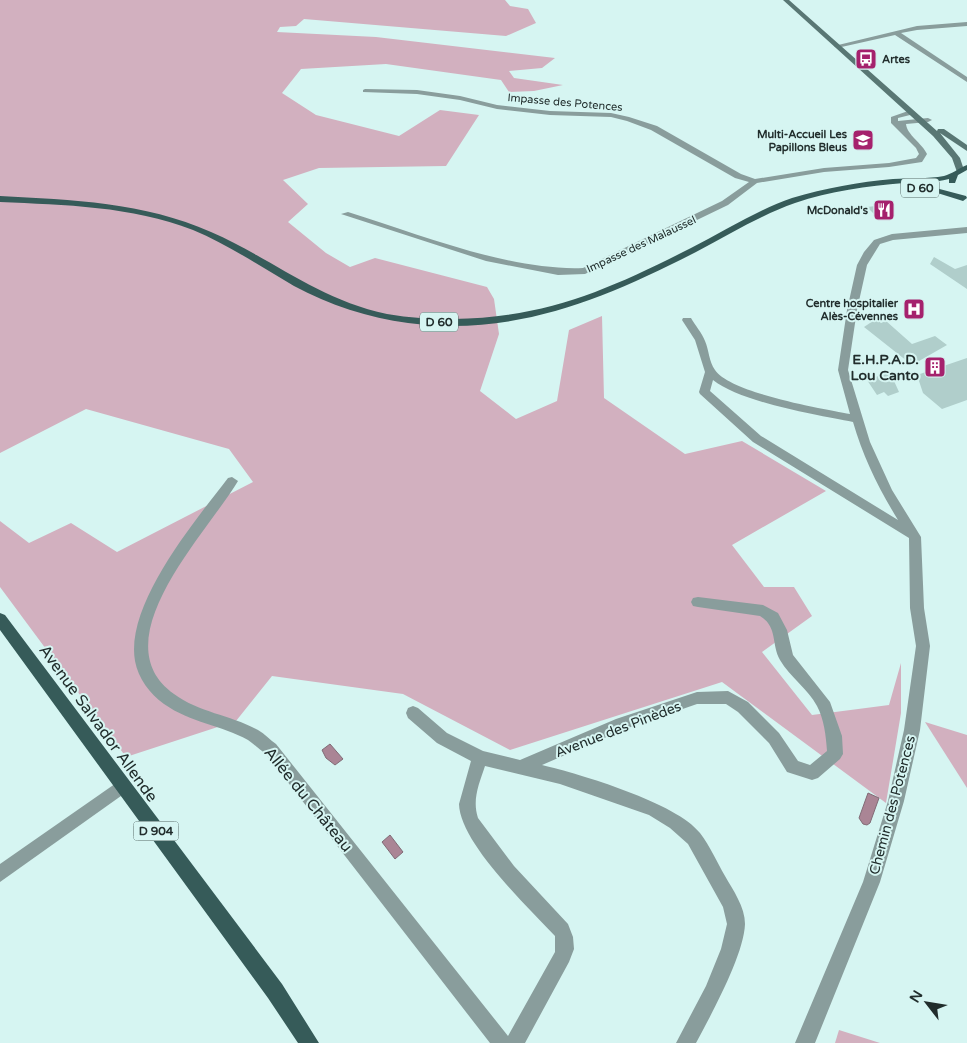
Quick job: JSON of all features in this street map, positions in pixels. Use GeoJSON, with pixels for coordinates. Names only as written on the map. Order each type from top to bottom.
{"type":"FeatureCollection","features":[{"type":"Feature","properties":{"kind":"main road"},"geometry":{"type":"LineString","coordinates":[[786,0],[924,120],[956,158],[960,171],[952,179],[953,185],[965,199]]}},
{"type":"Feature","properties":{"kind":"main road"},"geometry":{"type":"LineString","coordinates":[[794,0],[911,112],[967,149]]}},
{"type":"Feature","properties":{"kind":"main road","name":"D 60"},"geometry":{"type":"LineString","coordinates":[[0,199],[120,208],[173,220],[198,229],[232,246],[319,294],[374,313],[444,322],[495,320],[541,314],[583,301],[646,273],[791,202],[840,188],[945,178],[960,171]]}},
{"type":"Feature","properties":{"kind":"main road","name":"D 60"},"geometry":{"type":"LineString","coordinates":[[876,185],[932,189],[965,199]]}},
{"type":"Feature","properties":{"kind":"main road","name":"Avenue Salvador Allende"},"geometry":{"type":"LineString","coordinates":[[0,620],[275,991],[309,1043]]}},
{"type":"Feature","properties":{"kind":"street"},"geometry":{"type":"LineString","coordinates":[[838,44],[896,34],[917,28],[967,24]]}},
{"type":"Feature","properties":{"kind":"street"},"geometry":{"type":"LineString","coordinates":[[896,34],[967,80]]}},
{"type":"Feature","properties":{"kind":"street","name":"Impasse des Potences"},"geometry":{"type":"LineString","coordinates":[[365,91],[417,92],[460,98],[497,107],[550,114],[611,115],[629,119],[654,128],[738,176],[755,181],[824,170],[889,165],[919,160],[924,154],[920,146],[903,130]]}},
{"type":"Feature","properties":{"kind":"street"},"geometry":{"type":"LineString","coordinates":[[903,130],[894,121],[895,117],[911,112]]}},
{"type":"Feature","properties":{"kind":"street"},"geometry":{"type":"LineString","coordinates":[[903,130],[902,122],[924,120]]}},
{"type":"Feature","properties":{"kind":"street","name":"Impasse des Malaussel"},"geometry":{"type":"LineString","coordinates":[[345,214],[486,258],[558,272],[585,271],[726,203],[755,181]]}},
{"type":"Feature","properties":{"kind":"street","name":"Chemin des Potences"},"geometry":{"type":"LineString","coordinates":[[805,1043],[871,882],[896,801],[907,754],[923,646],[917,608],[918,565],[915,537],[886,491],[864,442],[843,370],[852,310],[862,265],[877,242],[892,237],[965,229]]}},
{"type":"Feature","properties":{"kind":"street"},"geometry":{"type":"LineString","coordinates":[[687,320],[700,340],[710,372],[715,378],[730,386],[763,397],[810,410],[856,419]]}},
{"type":"Feature","properties":{"kind":"street"},"geometry":{"type":"LineString","coordinates":[[710,372],[704,392],[757,439],[915,537]]}},
{"type":"Feature","properties":{"kind":"street","name":"Allée du Château"},"geometry":{"type":"LineString","coordinates":[[232,481],[156,591],[142,632],[141,649],[144,668],[152,684],[170,700],[193,714],[253,736],[271,750],[502,1043]]}},
{"type":"Feature","properties":{"kind":"street","name":"Avenue des Pinèdes"},"geometry":{"type":"LineString","coordinates":[[521,767],[621,724],[697,698],[728,697],[743,707],[774,738],[793,767],[812,773],[835,754],[834,736],[824,702],[786,657],[780,630],[774,617],[763,611],[698,602]]}},
{"type":"Feature","properties":{"kind":"street"},"geometry":{"type":"LineString","coordinates":[[413,712],[442,738],[480,758],[560,777],[653,809],[676,822],[694,838],[731,904],[736,924],[730,949],[713,992],[686,1043]]}},
{"type":"Feature","properties":{"kind":"street"},"geometry":{"type":"LineString","coordinates":[[480,758],[468,801],[467,810],[470,819],[478,835],[490,850],[562,930],[565,942],[563,956],[515,1043]]}},
{"type":"Feature","properties":{"kind":"street"},"geometry":{"type":"LineString","coordinates":[[0,874],[122,786]]}},
{"type":"Feature","properties":{"kind":"shaded area"},"geometry":{"type":"Polygon","coordinates":[[[0,0],[505,0],[510,6],[528,9],[536,23],[506,36],[304,19],[296,26],[280,27],[277,32],[376,37],[555,58],[542,68],[509,71],[514,78],[563,85],[534,91],[509,92],[501,80],[386,64],[301,69],[282,93],[316,115],[399,136],[440,110],[479,115],[446,166],[319,168],[283,180],[308,204],[288,222],[326,253],[350,267],[375,258],[487,287],[494,299],[499,334],[480,391],[516,419],[557,401],[569,330],[602,316],[604,398],[685,454],[742,441],[826,491],[732,545],[764,587],[794,587],[812,616],[762,652],[812,715],[889,705],[901,663],[901,713],[886,803],[722,682],[510,750],[403,694],[272,676],[236,721],[126,757],[0,587],[0,521],[29,543],[71,523],[117,552],[253,482],[229,449],[86,409],[0,453],[0,0]]]}},
{"type":"Feature","properties":{"kind":"shaded area"},"geometry":{"type":"Polygon","coordinates":[[[925,722],[967,735],[967,788],[925,722]]]}},
{"type":"Feature","properties":{"kind":"shaded area"},"geometry":{"type":"Polygon","coordinates":[[[330,744],[343,759],[335,765],[326,758],[322,750],[330,744]]]}},
{"type":"Feature","properties":{"kind":"shaded area"},"geometry":{"type":"Polygon","coordinates":[[[868,793],[879,798],[870,823],[867,825],[863,824],[859,818],[868,793]]]}},
{"type":"Feature","properties":{"kind":"shaded area"},"geometry":{"type":"Polygon","coordinates":[[[390,835],[403,852],[395,859],[382,842],[390,835]]]}},
{"type":"Feature","properties":{"kind":"shaded area"},"geometry":{"type":"Polygon","coordinates":[[[839,1030],[880,1043],[835,1043],[839,1030]]]}},
{"type":"Feature","properties":{"kind":"building"},"geometry":{"type":"Polygon","coordinates":[[[885,205],[894,215],[877,217],[867,207],[885,205]]]}},
{"type":"Feature","properties":{"kind":"building"},"geometry":{"type":"Polygon","coordinates":[[[934,257],[955,269],[967,265],[967,289],[930,264],[934,257]]]}},
{"type":"Feature","properties":{"kind":"building"},"geometry":{"type":"Polygon","coordinates":[[[876,319],[881,323],[886,321],[912,344],[935,336],[947,345],[912,365],[864,327],[876,319]]]}},
{"type":"Feature","properties":{"kind":"building"},"geometry":{"type":"Polygon","coordinates":[[[967,358],[967,400],[942,409],[923,393],[917,375],[967,358]]]}},
{"type":"Feature","properties":{"kind":"building"},"geometry":{"type":"Polygon","coordinates":[[[890,372],[899,392],[888,396],[884,392],[877,395],[867,380],[890,372]]]}},
{"type":"Feature","properties":{"kind":"place","name":"Artes"},"geometry":{"type":"Point","coordinates":[866,59]}},
{"type":"Feature","properties":{"kind":"place","name":"Multi-Accueil Les Papillons Bleus"},"geometry":{"type":"Point","coordinates":[863,140]}},
{"type":"Feature","properties":{"kind":"place","name":"McDonald's"},"geometry":{"type":"Point","coordinates":[884,210]}},
{"type":"Feature","properties":{"kind":"place","name":"Centre hospitalier Alès-Cévennes"},"geometry":{"type":"Point","coordinates":[914,309]}},
{"type":"Feature","properties":{"kind":"place","name":"E.H.P.A.D. Lou Canto"},"geometry":{"type":"Point","coordinates":[935,367]}}]}
